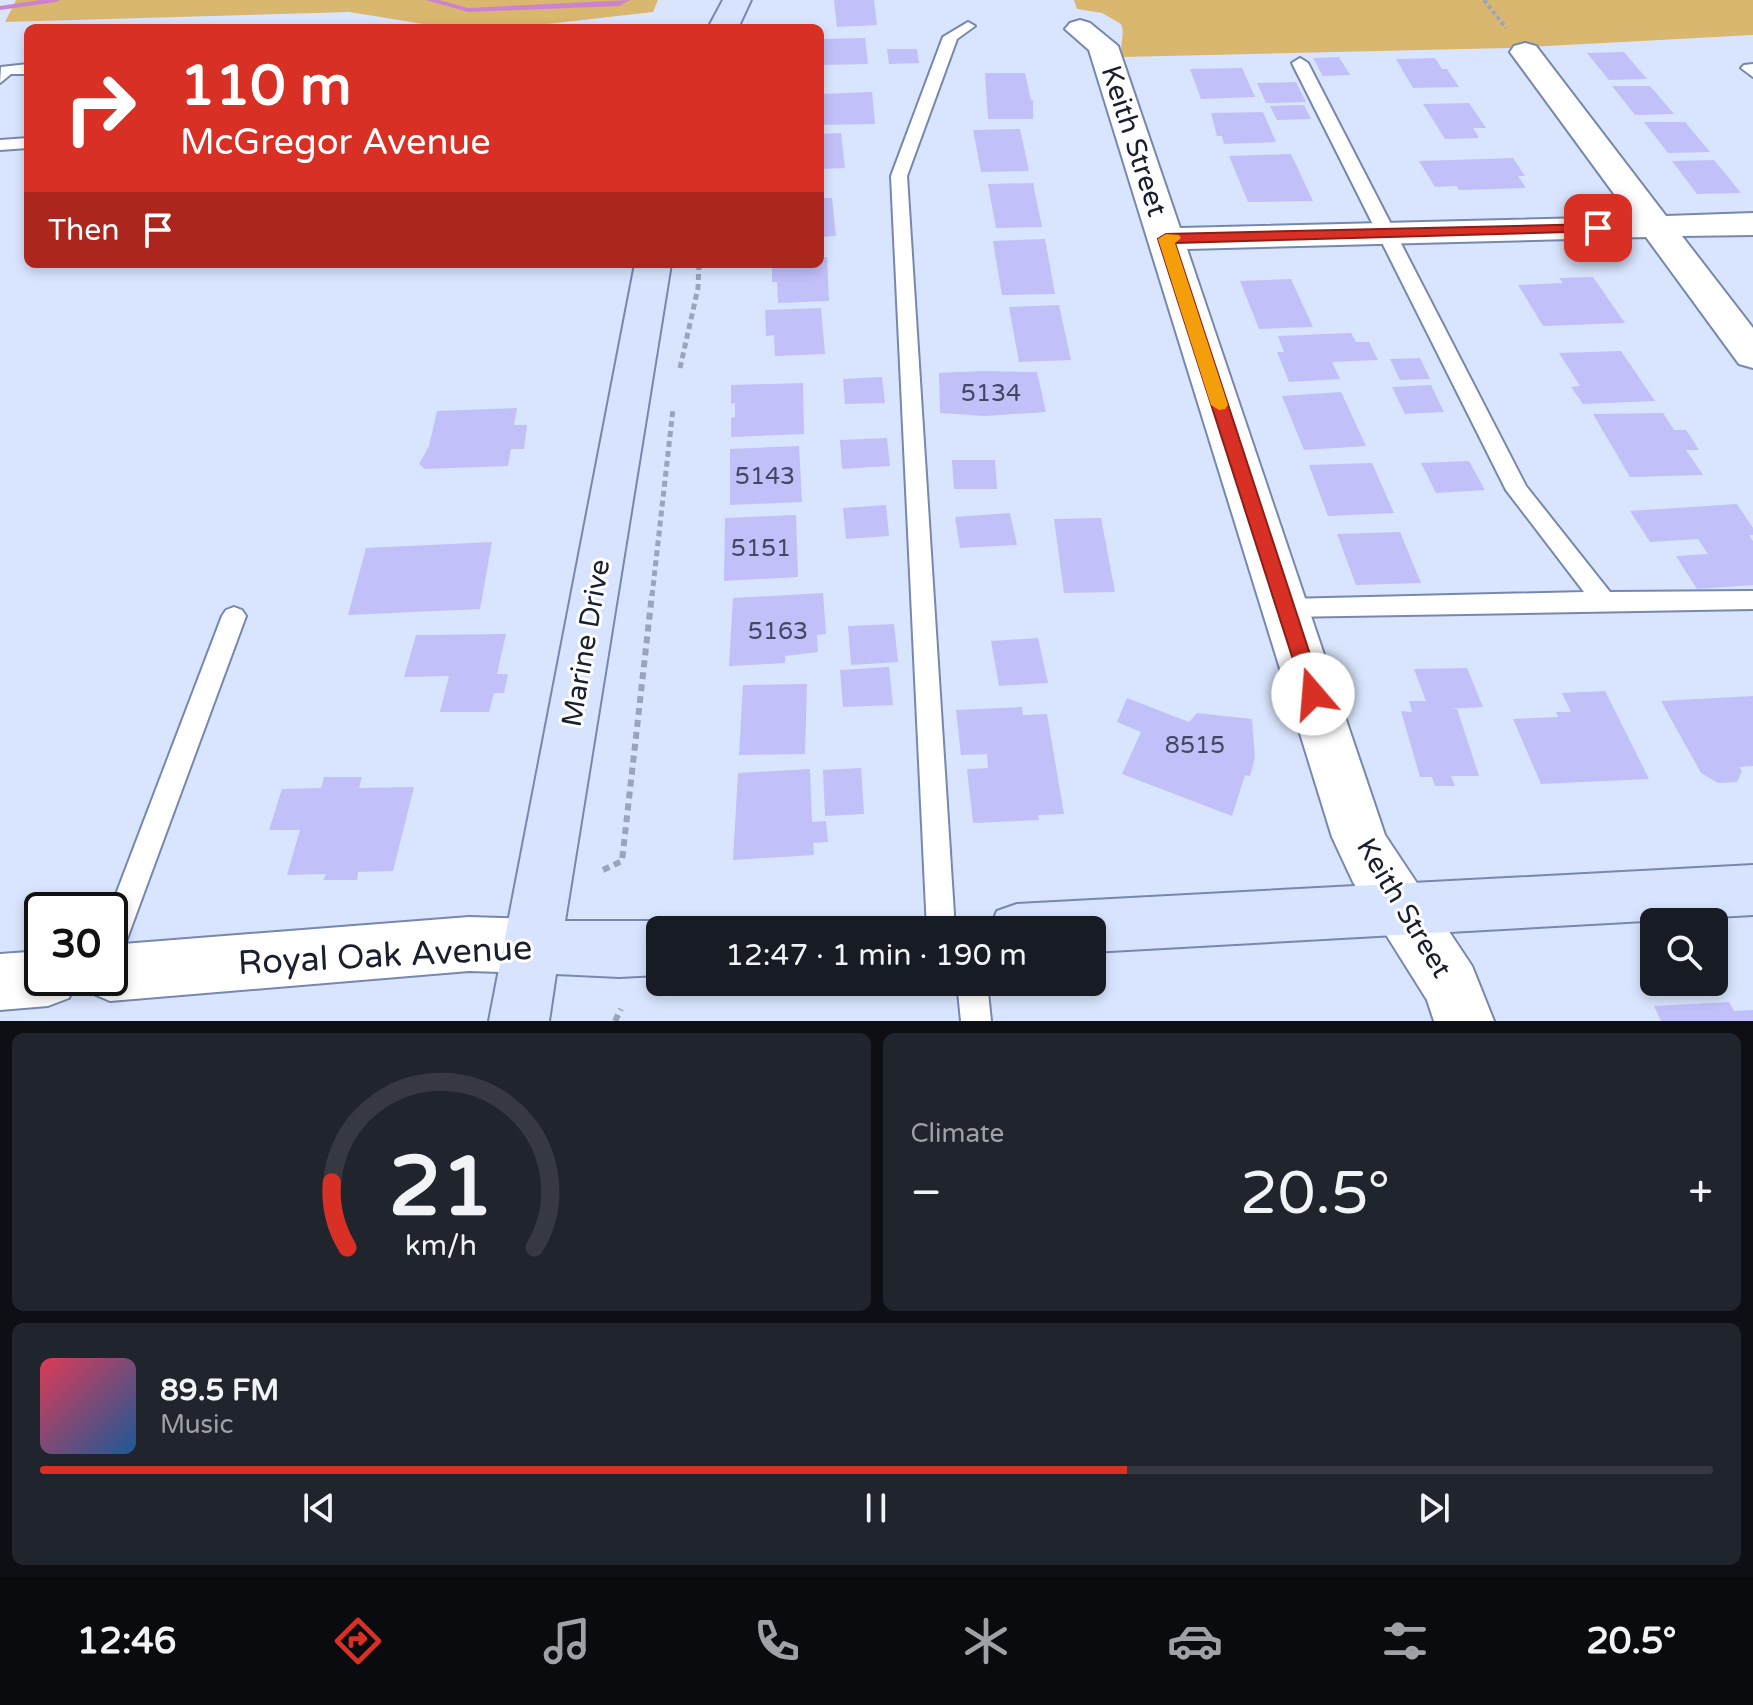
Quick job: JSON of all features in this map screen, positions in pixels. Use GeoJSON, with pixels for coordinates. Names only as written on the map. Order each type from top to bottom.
{"type":"FeatureCollection","features":[{"type":"Feature","properties":{"kind":"street"},"geometry":{"type":"LineString","coordinates":[[725,24],[737,0]]}},
{"type":"Feature","properties":{"kind":"street","name":"Keith Street"},"geometry":{"type":"LineString","coordinates":[[1080,29],[1103,46],[1359,837],[1372,865],[1451,986],[1464,1021]]}},
{"type":"Feature","properties":{"kind":"street"},"geometry":{"type":"LineString","coordinates":[[1525,52],[1753,355]]}},
{"type":"Feature","properties":{"kind":"street"},"geometry":{"type":"LineString","coordinates":[[1166,239],[1753,224]]}},
{"type":"Feature","properties":{"kind":"street","name":"Marine Drive"},"geometry":{"type":"LineString","coordinates":[[519,1021],[652,268]]}},
{"type":"Feature","properties":{"kind":"street"},"geometry":{"type":"LineString","coordinates":[[1106,925],[1753,890]]}},
{"type":"Feature","properties":{"kind":"street","name":"Royal Oak Avenue"},"geometry":{"type":"LineString","coordinates":[[128,972],[469,944],[646,949]]}},
{"type":"Feature","properties":{"kind":"street"},"geometry":{"type":"LineString","coordinates":[[0,982],[24,980]]}},
{"type":"Feature","properties":{"kind":"lane"},"geometry":{"type":"LineString","coordinates":[[940,916],[899,176],[950,37],[968,26]]}},
{"type":"Feature","properties":{"kind":"lane"},"geometry":{"type":"LineString","coordinates":[[1300,63],[1517,490],[1604,601]]}},
{"type":"Feature","properties":{"kind":"lane"},"geometry":{"type":"LineString","coordinates":[[0,78],[6,70],[24,69]]}},
{"type":"Feature","properties":{"kind":"lane"},"geometry":{"type":"LineString","coordinates":[[0,145],[24,143]]}},
{"type":"Feature","properties":{"kind":"lane"},"geometry":{"type":"LineString","coordinates":[[1285,608],[1753,600]]}},
{"type":"Feature","properties":{"kind":"lane"},"geometry":{"type":"LineString","coordinates":[[128,899],[234,616]]}},
{"type":"Feature","properties":{"kind":"lane"},"geometry":{"type":"LineString","coordinates":[[973,996],[976,1021]]}},
{"type":"Feature","properties":{"kind":"path"},"geometry":{"type":"LineString","coordinates":[[679,372],[698,288],[699,268]]}},
{"type":"Feature","properties":{"kind":"path"},"geometry":{"type":"LineString","coordinates":[[603,870],[622,861],[674,401]]}},
{"type":"Feature","properties":{"kind":"path"},"geometry":{"type":"LineString","coordinates":[[615,1021],[621,1009]]}},
{"type":"Feature","properties":{"kind":"shaded area"},"geometry":{"type":"Polygon","coordinates":[[[16,0],[658,0],[653,12],[547,24],[423,24],[349,12],[5,22],[16,0]]]}},
{"type":"Feature","properties":{"kind":"shaded area"},"geometry":{"type":"Polygon","coordinates":[[[1074,0],[1753,0],[1753,35],[1508,48],[1123,57],[1121,24],[1102,13],[1077,9],[1074,0]]]}},
{"type":"Feature","properties":{"kind":"building"},"geometry":{"type":"Polygon","coordinates":[[[834,0],[874,0],[877,25],[837,27],[834,0]]]}},
{"type":"Feature","properties":{"kind":"building"},"geometry":{"type":"Polygon","coordinates":[[[865,38],[868,64],[824,65],[824,39],[865,38]]]}},
{"type":"Feature","properties":{"kind":"building"},"geometry":{"type":"Polygon","coordinates":[[[887,49],[917,49],[919,63],[889,64],[887,49]]]}},
{"type":"Feature","properties":{"kind":"building"},"geometry":{"type":"Polygon","coordinates":[[[1624,52],[1647,79],[1609,80],[1587,53],[1624,52]]]}},
{"type":"Feature","properties":{"kind":"building"},"geometry":{"type":"Polygon","coordinates":[[[1339,57],[1350,75],[1323,76],[1313,58],[1339,57]]]}},
{"type":"Feature","properties":{"kind":"building"},"geometry":{"type":"Polygon","coordinates":[[[1435,58],[1459,87],[1413,88],[1396,59],[1435,58]]]}},
{"type":"Feature","properties":{"kind":"building"},"geometry":{"type":"Polygon","coordinates":[[[1242,68],[1255,97],[1201,99],[1190,69],[1242,68]]]}},
{"type":"Feature","properties":{"kind":"building"},"geometry":{"type":"Polygon","coordinates":[[[985,73],[1025,73],[1033,100],[1033,119],[988,119],[985,73]]]}},
{"type":"Feature","properties":{"kind":"building"},"geometry":{"type":"Polygon","coordinates":[[[1296,82],[1306,102],[1266,103],[1257,83],[1296,82]]]}},
{"type":"Feature","properties":{"kind":"building"},"geometry":{"type":"Polygon","coordinates":[[[1612,86],[1650,86],[1674,114],[1635,115],[1612,86]]]}},
{"type":"Feature","properties":{"kind":"building"},"geometry":{"type":"Polygon","coordinates":[[[872,92],[875,124],[824,125],[824,94],[872,92]]]}},
{"type":"Feature","properties":{"kind":"building"},"geometry":{"type":"Polygon","coordinates":[[[1469,103],[1486,128],[1473,128],[1479,138],[1445,139],[1423,104],[1469,103]]]}},
{"type":"Feature","properties":{"kind":"building"},"geometry":{"type":"Polygon","coordinates":[[[1304,105],[1311,119],[1277,120],[1270,106],[1304,105]]]}},
{"type":"Feature","properties":{"kind":"building"},"geometry":{"type":"Polygon","coordinates":[[[1263,112],[1276,142],[1224,144],[1222,136],[1217,136],[1211,113],[1263,112]]]}},
{"type":"Feature","properties":{"kind":"building"},"geometry":{"type":"Polygon","coordinates":[[[1644,122],[1685,122],[1710,152],[1668,153],[1644,122]]]}},
{"type":"Feature","properties":{"kind":"building"},"geometry":{"type":"Polygon","coordinates":[[[1020,129],[1029,171],[981,172],[973,130],[1020,129]]]}},
{"type":"Feature","properties":{"kind":"building"},"geometry":{"type":"Polygon","coordinates":[[[841,133],[845,168],[824,169],[824,134],[841,133]]]}},
{"type":"Feature","properties":{"kind":"building"},"geometry":{"type":"Polygon","coordinates":[[[1291,154],[1313,201],[1248,202],[1229,156],[1291,154]]]}},
{"type":"Feature","properties":{"kind":"building"},"geometry":{"type":"Polygon","coordinates":[[[1513,158],[1525,176],[1518,176],[1526,188],[1459,190],[1456,186],[1435,187],[1419,161],[1513,158]]]}},
{"type":"Feature","properties":{"kind":"building"},"geometry":{"type":"Polygon","coordinates":[[[1714,160],[1741,193],[1697,194],[1672,161],[1714,160]]]}},
{"type":"Feature","properties":{"kind":"building"},"geometry":{"type":"Polygon","coordinates":[[[1033,183],[1042,227],[996,228],[988,184],[1033,183]]]}},
{"type":"Feature","properties":{"kind":"building"},"geometry":{"type":"Polygon","coordinates":[[[824,198],[832,198],[836,236],[824,237],[824,198]]]}},
{"type":"Feature","properties":{"kind":"building"},"geometry":{"type":"Polygon","coordinates":[[[1045,239],[1055,294],[1002,295],[993,241],[1045,239]]]}},
{"type":"Feature","properties":{"kind":"building"},"geometry":{"type":"Polygon","coordinates":[[[824,257],[827,257],[829,301],[778,303],[777,282],[772,282],[772,268],[824,268],[824,257]]]}},
{"type":"Feature","properties":{"kind":"building"},"geometry":{"type":"Polygon","coordinates":[[[1593,277],[1625,323],[1543,326],[1518,285],[1563,283],[1559,278],[1593,277]]]}},
{"type":"Feature","properties":{"kind":"building"},"geometry":{"type":"Polygon","coordinates":[[[1291,279],[1313,327],[1259,329],[1240,281],[1291,279]]]}},
{"type":"Feature","properties":{"kind":"building"},"geometry":{"type":"Polygon","coordinates":[[[1059,305],[1071,360],[1019,362],[1009,307],[1059,305]]]}},
{"type":"Feature","properties":{"kind":"building"},"geometry":{"type":"Polygon","coordinates":[[[821,308],[825,354],[775,356],[774,335],[766,336],[765,310],[821,308]]]}},
{"type":"Feature","properties":{"kind":"building"},"geometry":{"type":"Polygon","coordinates":[[[1351,333],[1356,342],[1369,342],[1378,360],[1332,362],[1340,379],[1289,382],[1277,352],[1284,352],[1278,336],[1351,333]]]}},
{"type":"Feature","properties":{"kind":"building"},"geometry":{"type":"Polygon","coordinates":[[[1621,351],[1655,401],[1583,404],[1571,387],[1580,386],[1559,353],[1621,351]]]}},
{"type":"Feature","properties":{"kind":"building"},"geometry":{"type":"Polygon","coordinates":[[[1420,358],[1430,379],[1400,380],[1390,359],[1420,358]]]}},
{"type":"Feature","properties":{"kind":"building"},"geometry":{"type":"Polygon","coordinates":[[[1037,372],[1046,412],[985,416],[940,413],[939,373],[1037,372]]]}},
{"type":"Feature","properties":{"kind":"building"},"geometry":{"type":"Polygon","coordinates":[[[882,377],[885,403],[845,404],[843,379],[882,377]]]}},
{"type":"Feature","properties":{"kind":"building"},"geometry":{"type":"Polygon","coordinates":[[[803,383],[804,434],[731,437],[735,403],[731,404],[731,385],[803,383]]]}},
{"type":"Feature","properties":{"kind":"building"},"geometry":{"type":"Polygon","coordinates":[[[1431,385],[1444,412],[1405,414],[1392,387],[1431,385]]]}},
{"type":"Feature","properties":{"kind":"building"},"geometry":{"type":"Polygon","coordinates":[[[1341,392],[1366,446],[1304,450],[1282,396],[1341,392]]]}},
{"type":"Feature","properties":{"kind":"building"},"geometry":{"type":"Polygon","coordinates":[[[517,408],[514,425],[527,425],[524,449],[511,449],[508,466],[425,469],[419,464],[429,446],[437,411],[517,408]]]}},
{"type":"Feature","properties":{"kind":"building"},"geometry":{"type":"Polygon","coordinates":[[[1663,413],[1674,430],[1686,430],[1699,450],[1686,450],[1703,475],[1630,477],[1593,414],[1663,413]]]}},
{"type":"Feature","properties":{"kind":"building"},"geometry":{"type":"Polygon","coordinates":[[[887,438],[890,466],[842,469],[840,440],[887,438]]]}},
{"type":"Feature","properties":{"kind":"building"},"geometry":{"type":"Polygon","coordinates":[[[799,446],[802,502],[730,505],[730,449],[799,446]]]}},
{"type":"Feature","properties":{"kind":"building"},"geometry":{"type":"Polygon","coordinates":[[[952,460],[995,460],[997,489],[954,489],[952,460]]]}},
{"type":"Feature","properties":{"kind":"building"},"geometry":{"type":"Polygon","coordinates":[[[1469,461],[1485,490],[1436,493],[1421,463],[1469,461]]]}},
{"type":"Feature","properties":{"kind":"building"},"geometry":{"type":"Polygon","coordinates":[[[1372,463],[1394,513],[1328,516],[1309,465],[1372,463]]]}},
{"type":"Feature","properties":{"kind":"building"},"geometry":{"type":"Polygon","coordinates":[[[1737,504],[1753,528],[1753,535],[1749,535],[1753,541],[1753,585],[1697,589],[1676,556],[1708,554],[1698,539],[1650,542],[1630,511],[1737,504]]]}},
{"type":"Feature","properties":{"kind":"building"},"geometry":{"type":"Polygon","coordinates":[[[886,505],[889,536],[846,539],[843,508],[886,505]]]}},
{"type":"Feature","properties":{"kind":"building"},"geometry":{"type":"Polygon","coordinates":[[[1010,513],[1017,545],[960,548],[955,517],[1010,513]]]}},
{"type":"Feature","properties":{"kind":"building"},"geometry":{"type":"Polygon","coordinates":[[[796,515],[798,577],[724,581],[725,518],[796,515]]]}},
{"type":"Feature","properties":{"kind":"building"},"geometry":{"type":"Polygon","coordinates":[[[1101,518],[1115,592],[1064,593],[1054,519],[1101,518]]]}},
{"type":"Feature","properties":{"kind":"building"},"geometry":{"type":"Polygon","coordinates":[[[1400,532],[1421,583],[1356,585],[1337,534],[1400,532]]]}},
{"type":"Feature","properties":{"kind":"building"},"geometry":{"type":"Polygon","coordinates":[[[492,542],[480,609],[348,615],[366,548],[492,542]]]}},
{"type":"Feature","properties":{"kind":"building"},"geometry":{"type":"Polygon","coordinates":[[[823,593],[826,634],[817,635],[818,652],[785,656],[785,663],[729,666],[733,598],[823,593]]]}},
{"type":"Feature","properties":{"kind":"building"},"geometry":{"type":"Polygon","coordinates":[[[894,624],[898,662],[851,665],[848,626],[894,624]]]}},
{"type":"Feature","properties":{"kind":"building"},"geometry":{"type":"Polygon","coordinates":[[[506,634],[497,674],[508,674],[504,693],[494,693],[489,712],[440,712],[449,676],[404,677],[416,635],[506,634]]]}},
{"type":"Feature","properties":{"kind":"building"},"geometry":{"type":"Polygon","coordinates":[[[1038,638],[1048,683],[999,686],[991,641],[1038,638]]]}},
{"type":"Feature","properties":{"kind":"building"},"geometry":{"type":"Polygon","coordinates":[[[889,667],[893,705],[843,707],[840,670],[889,667]]]}},
{"type":"Feature","properties":{"kind":"building"},"geometry":{"type":"Polygon","coordinates":[[[1467,668],[1483,707],[1447,709],[1457,709],[1479,776],[1451,776],[1455,786],[1435,786],[1432,777],[1420,777],[1401,711],[1412,712],[1409,701],[1426,701],[1414,669],[1467,668]]]}},
{"type":"Feature","properties":{"kind":"building"},"geometry":{"type":"Polygon","coordinates":[[[807,684],[805,754],[739,755],[743,685],[807,684]]]}},
{"type":"Feature","properties":{"kind":"building"},"geometry":{"type":"Polygon","coordinates":[[[1605,691],[1649,779],[1541,784],[1513,719],[1558,717],[1556,712],[1571,712],[1562,693],[1605,691]]]}},
{"type":"Feature","properties":{"kind":"building"},"geometry":{"type":"Polygon","coordinates":[[[1753,696],[1753,766],[1739,767],[1742,771],[1737,782],[1718,783],[1701,773],[1661,701],[1753,696]]]}},
{"type":"Feature","properties":{"kind":"building"},"geometry":{"type":"Polygon","coordinates":[[[1127,698],[1189,722],[1197,713],[1252,719],[1255,758],[1250,776],[1245,775],[1232,816],[1122,774],[1141,732],[1117,722],[1127,698]]]}},
{"type":"Feature","properties":{"kind":"building"},"geometry":{"type":"Polygon","coordinates":[[[1022,707],[1023,715],[1047,714],[1064,814],[1038,815],[1039,820],[973,823],[967,769],[988,768],[987,754],[961,755],[956,710],[1022,707]]]}},
{"type":"Feature","properties":{"kind":"building"},"geometry":{"type":"Polygon","coordinates":[[[861,768],[864,814],[825,816],[823,770],[861,768]]]}},
{"type":"Feature","properties":{"kind":"building"},"geometry":{"type":"Polygon","coordinates":[[[810,769],[812,822],[826,821],[828,842],[813,843],[814,855],[733,860],[738,773],[810,769]]]}},
{"type":"Feature","properties":{"kind":"building"},"geometry":{"type":"Polygon","coordinates":[[[324,777],[362,777],[359,788],[414,787],[393,871],[358,872],[357,880],[323,880],[326,874],[287,875],[300,830],[269,830],[282,789],[321,788],[324,777]]]}},
{"type":"Feature","properties":{"kind":"building"},"geometry":{"type":"Polygon","coordinates":[[[1729,1002],[1734,1011],[1753,1010],[1753,1021],[1661,1021],[1654,1006],[1729,1002]]]}},
{"type":"Feature","properties":{"kind":"waterway"},"geometry":{"type":"LineString","coordinates":[[0,8],[56,0]]}},
{"type":"Feature","properties":{"kind":"waterway"},"geometry":{"type":"LineString","coordinates":[[430,0],[468,10],[619,4],[626,0]]}},
{"type":"Feature","properties":{"kind":"slow traffic"},"geometry":{"type":"LineString","coordinates":[[1173,238],[1166,239],[1219,405]]}},
{"type":"Feature","properties":{"kind":"route"},"geometry":{"type":"LineString","coordinates":[[1313,694],[1166,239],[1598,228]]}}]}
